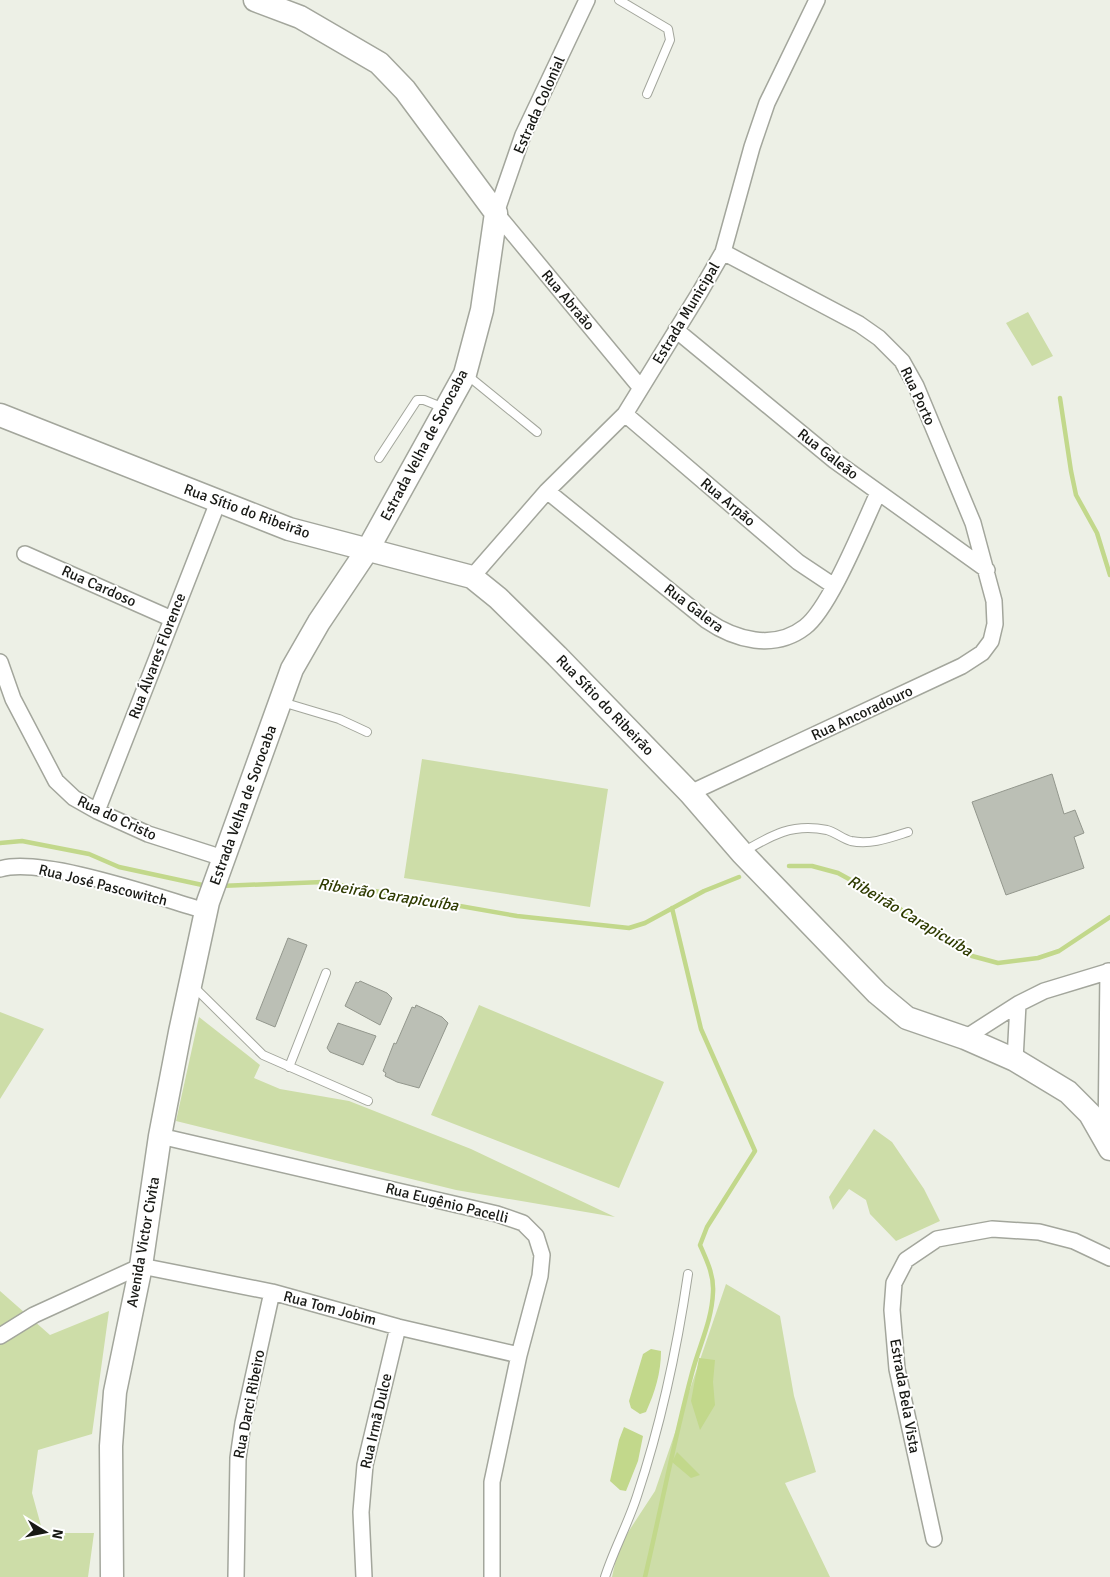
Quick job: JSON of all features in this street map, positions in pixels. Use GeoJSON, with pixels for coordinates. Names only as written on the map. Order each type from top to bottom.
{"type":"FeatureCollection","features":[{"type":"Feature","properties":{"kind":"main road"},"geometry":{"type":"LineString","coordinates":[[255,0],[300,17],[379,62],[405,90],[496,213]]}},
{"type":"Feature","properties":{"kind":"main road","name":"Estrada Velha de Sorocaba"},"geometry":{"type":"LineString","coordinates":[[207,906],[292,669],[319,622],[368,549],[465,374],[482,310],[496,213]]}},
{"type":"Feature","properties":{"kind":"main road","name":"Rua Sítio do Ribeirão"},"geometry":{"type":"LineString","coordinates":[[0,415],[289,530],[472,577],[498,598],[557,656],[690,793],[742,854],[876,993],[907,1018],[965,1038],[1016,1060],[1068,1092],[1090,1114],[1108,1146]]}},
{"type":"Feature","properties":{"kind":"main road","name":"Avenida Victor Civita"},"geometry":{"type":"LineString","coordinates":[[112,1577],[110,1446],[115,1392],[140,1266],[160,1136],[207,906]]}},
{"type":"Feature","properties":{"kind":"street","name":"Estrada Colonial"},"geometry":{"type":"LineString","coordinates":[[496,213],[523,135],[587,0]]}},
{"type":"Feature","properties":{"kind":"street","name":"Estrada Municipal"},"geometry":{"type":"LineString","coordinates":[[472,577],[547,491],[625,414],[676,330],[722,252],[752,147],[767,103],[817,0]]}},
{"type":"Feature","properties":{"kind":"street","name":"Rua Abraão"},"geometry":{"type":"LineString","coordinates":[[496,213],[640,387]]}},
{"type":"Feature","properties":{"kind":"street","name":"Rua Porto"},"geometry":{"type":"LineString","coordinates":[[722,252],[859,324],[879,338],[902,361],[916,386],[974,523],[994,601]]}},
{"type":"Feature","properties":{"kind":"street","name":"Rua Galeão"},"geometry":{"type":"LineString","coordinates":[[676,330],[835,461],[986,570]]}},
{"type":"Feature","properties":{"kind":"street","name":"Rua Arpão"},"geometry":{"type":"LineString","coordinates":[[625,414],[798,562],[834,586]]}},
{"type":"Feature","properties":{"kind":"street","name":"Rua Galera"},"geometry":{"type":"LineString","coordinates":[[547,491],[724,632],[748,640],[770,641],[792,636],[815,617],[834,586],[878,493]]}},
{"type":"Feature","properties":{"kind":"street","name":"Rua Álvares Florence"},"geometry":{"type":"LineString","coordinates":[[97,812],[218,502]]}},
{"type":"Feature","properties":{"kind":"street","name":"Rua Cardoso"},"geometry":{"type":"LineString","coordinates":[[25,554],[172,619]]}},
{"type":"Feature","properties":{"kind":"street","name":"Rua Ancoradouro"},"geometry":{"type":"LineString","coordinates":[[690,793],[962,666],[982,654],[991,640],[995,624],[994,601]]}},
{"type":"Feature","properties":{"kind":"street","name":"Rua do Cristo"},"geometry":{"type":"LineString","coordinates":[[0,662],[13,699],[56,781],[74,798],[97,812],[221,863]]}},
{"type":"Feature","properties":{"kind":"street","name":"Rua José Pascowitch"},"geometry":{"type":"LineString","coordinates":[[0,870],[11,866],[43,867],[207,906]]}},
{"type":"Feature","properties":{"kind":"street"},"geometry":{"type":"LineString","coordinates":[[965,1038],[1018,1004],[1044,991],[1109,971],[1108,1146]]}},
{"type":"Feature","properties":{"kind":"street"},"geometry":{"type":"LineString","coordinates":[[1016,1060],[1018,1004]]}},
{"type":"Feature","properties":{"kind":"street","name":"Rua Eugênio Pacelli"},"geometry":{"type":"LineString","coordinates":[[160,1136],[498,1214],[523,1223],[536,1236],[542,1255],[540,1276],[519,1355],[492,1482],[492,1577]]}},
{"type":"Feature","properties":{"kind":"street","name":"Estrada Bela Vista"},"geometry":{"type":"LineString","coordinates":[[934,1539],[897,1368],[892,1310],[894,1283],[906,1260],[937,1239],[992,1228],[1039,1232],[1074,1241],[1110,1258]]}},
{"type":"Feature","properties":{"kind":"street"},"geometry":{"type":"LineString","coordinates":[[0,1336],[34,1315],[140,1266]]}},
{"type":"Feature","properties":{"kind":"street","name":"Rua Tom Jobim"},"geometry":{"type":"LineString","coordinates":[[140,1266],[272,1292],[398,1327],[519,1355]]}},
{"type":"Feature","properties":{"kind":"street","name":"Rua Darci Ribeiro"},"geometry":{"type":"LineString","coordinates":[[236,1577],[238,1458],[243,1424],[272,1292]]}},
{"type":"Feature","properties":{"kind":"street","name":"Rua Irmã Dulce"},"geometry":{"type":"LineString","coordinates":[[364,1577],[361,1512],[365,1465],[398,1327]]}},
{"type":"Feature","properties":{"kind":"lane"},"geometry":{"type":"LineString","coordinates":[[619,0],[668,29],[670,40],[647,94]]}},
{"type":"Feature","properties":{"kind":"lane"},"geometry":{"type":"LineString","coordinates":[[465,374],[536,432]]}},
{"type":"Feature","properties":{"kind":"lane"},"geometry":{"type":"LineString","coordinates":[[379,458],[417,400],[424,400],[446,408]]}},
{"type":"Feature","properties":{"kind":"lane"},"geometry":{"type":"LineString","coordinates":[[280,702],[339,719],[367,732]]}},
{"type":"Feature","properties":{"kind":"lane"},"geometry":{"type":"LineString","coordinates":[[742,854],[774,834],[801,828],[828,830],[850,841],[874,842],[908,832]]}},
{"type":"Feature","properties":{"kind":"lane"},"geometry":{"type":"LineString","coordinates":[[289,1067],[326,974]]}},
{"type":"Feature","properties":{"kind":"lane"},"geometry":{"type":"LineString","coordinates":[[190,984],[264,1055],[368,1101]]}},
{"type":"Feature","properties":{"kind":"lane"},"geometry":{"type":"LineString","coordinates":[[605,1577],[614,1549],[636,1498],[652,1447],[681,1321],[688,1274]]}},
{"type":"Feature","properties":{"kind":"shaded area"},"geometry":{"type":"Polygon","coordinates":[[[1028,312],[1053,356],[1032,366],[1006,323],[1028,312]]]}},
{"type":"Feature","properties":{"kind":"shaded area"},"geometry":{"type":"Polygon","coordinates":[[[422,759],[608,789],[590,907],[404,878],[422,759]]]}},
{"type":"Feature","properties":{"kind":"shaded area"},"geometry":{"type":"Polygon","coordinates":[[[479,1005],[664,1082],[619,1188],[431,1115],[479,1005]]]}},
{"type":"Feature","properties":{"kind":"shaded area"},"geometry":{"type":"Polygon","coordinates":[[[0,1012],[44,1029],[0,1099],[0,1012]]]}},
{"type":"Feature","properties":{"kind":"shaded area"},"geometry":{"type":"Polygon","coordinates":[[[199,1017],[260,1065],[254,1078],[280,1089],[349,1101],[471,1149],[615,1217],[456,1190],[176,1121],[199,1017]]]}},
{"type":"Feature","properties":{"kind":"shaded area"},"geometry":{"type":"Polygon","coordinates":[[[874,1129],[892,1142],[924,1189],[940,1221],[896,1241],[870,1214],[866,1200],[849,1189],[833,1210],[829,1197],[874,1129]]]}},
{"type":"Feature","properties":{"kind":"shaded area"},"geometry":{"type":"Polygon","coordinates":[[[726,1284],[780,1316],[794,1396],[816,1472],[785,1483],[830,1577],[612,1577],[619,1546],[655,1491],[726,1284]]]}},
{"type":"Feature","properties":{"kind":"shaded area"},"geometry":{"type":"Polygon","coordinates":[[[0,1291],[50,1335],[109,1311],[92,1434],[38,1450],[32,1493],[43,1533],[94,1533],[88,1577],[0,1577],[0,1291]]]}},
{"type":"Feature","properties":{"kind":"shaded area"},"geometry":{"type":"Polygon","coordinates":[[[651,1349],[661,1351],[659,1375],[646,1412],[640,1414],[631,1408],[629,1401],[643,1354],[651,1349]]]}},
{"type":"Feature","properties":{"kind":"shaded area"},"geometry":{"type":"Polygon","coordinates":[[[699,1358],[715,1360],[713,1382],[715,1405],[700,1430],[691,1401],[699,1358]]]}},
{"type":"Feature","properties":{"kind":"shaded area"},"geometry":{"type":"Polygon","coordinates":[[[624,1427],[643,1436],[638,1461],[626,1491],[620,1490],[610,1481],[619,1440],[624,1427]]]}},
{"type":"Feature","properties":{"kind":"shaded area"},"geometry":{"type":"Polygon","coordinates":[[[677,1452],[700,1475],[691,1478],[672,1462],[677,1452]]]}},
{"type":"Feature","properties":{"kind":"building"},"geometry":{"type":"Polygon","coordinates":[[[1052,774],[1064,814],[1075,810],[1084,833],[1074,837],[1084,868],[1006,895],[972,802],[1052,774]]]}},
{"type":"Feature","properties":{"kind":"building"},"geometry":{"type":"Polygon","coordinates":[[[288,938],[307,945],[275,1027],[256,1019],[288,938]]]}},
{"type":"Feature","properties":{"kind":"building"},"geometry":{"type":"Polygon","coordinates":[[[360,981],[387,993],[392,998],[380,1025],[345,1006],[356,982],[360,981]]]}},
{"type":"Feature","properties":{"kind":"building"},"geometry":{"type":"Polygon","coordinates":[[[416,1005],[442,1017],[448,1023],[419,1088],[397,1082],[385,1076],[386,1073],[383,1071],[394,1043],[396,1044],[412,1007],[415,1008],[416,1005]]]}},
{"type":"Feature","properties":{"kind":"building"},"geometry":{"type":"Polygon","coordinates":[[[338,1023],[376,1036],[363,1065],[330,1052],[327,1048],[338,1023]]]}},
{"type":"Feature","properties":{"kind":"waterway"},"geometry":{"type":"LineString","coordinates":[[1060,398],[1076,495],[1097,533],[1110,575]]}},
{"type":"Feature","properties":{"kind":"waterway","name":"Ribeirão Carapicuíba"},"geometry":{"type":"LineString","coordinates":[[0,843],[22,841],[89,854],[119,867],[207,886]]}},
{"type":"Feature","properties":{"kind":"waterway","name":"Ribeirão Carapicuíba"},"geometry":{"type":"LineString","coordinates":[[789,866],[812,866],[838,873],[889,901],[951,945],[972,956],[998,963],[1038,958],[1059,951],[1110,917]]}},
{"type":"Feature","properties":{"kind":"waterway","name":"Ribeirão Carapicuíba"},"geometry":{"type":"LineString","coordinates":[[220,886],[323,882],[517,916],[629,928],[645,923],[704,891],[739,877]]}},
{"type":"Feature","properties":{"kind":"waterway"},"geometry":{"type":"LineString","coordinates":[[645,1577],[685,1398],[708,1323],[712,1303],[713,1286],[711,1274],[700,1245],[707,1227],[755,1151],[701,1029],[672,908]]}}]}
